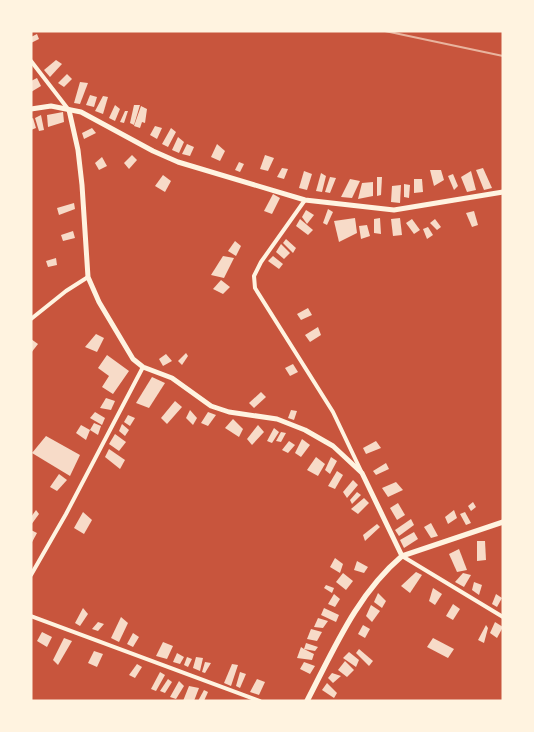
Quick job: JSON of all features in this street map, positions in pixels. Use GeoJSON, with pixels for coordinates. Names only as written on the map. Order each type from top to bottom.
{"type":"FeatureCollection","features":[{"type":"Feature","properties":{"kind":"main road"},"geometry":{"type":"LineString","coordinates":[[307,701],[357,607],[375,583],[402,556],[503,522]]}},
{"type":"Feature","properties":{"kind":"street"},"geometry":{"type":"LineString","coordinates":[[31,61],[69,110],[78,150],[88,276],[99,302],[124,347],[133,359],[143,367],[172,378],[211,406],[229,412],[277,419],[304,430],[333,446],[362,473]]}},
{"type":"Feature","properties":{"kind":"street"},"geometry":{"type":"LineString","coordinates":[[31,109],[60,106],[81,112],[153,151],[178,162],[304,200],[394,210],[503,192]]}},
{"type":"Feature","properties":{"kind":"street"},"geometry":{"type":"LineString","coordinates":[[304,200],[261,262],[254,276],[256,288],[333,412],[402,556],[503,617]]}},
{"type":"Feature","properties":{"kind":"street"},"geometry":{"type":"LineString","coordinates":[[31,319],[88,276]]}},
{"type":"Feature","properties":{"kind":"street"},"geometry":{"type":"LineString","coordinates":[[31,575],[66,514],[143,367]]}},
{"type":"Feature","properties":{"kind":"street"},"geometry":{"type":"LineString","coordinates":[[31,616],[260,701]]}},
{"type":"Feature","properties":{"kind":"building"},"geometry":{"type":"Polygon","coordinates":[[[37,34],[39,39],[31,43],[31,37],[37,34]]]}},
{"type":"Feature","properties":{"kind":"building"},"geometry":{"type":"Polygon","coordinates":[[[56,60],[62,64],[50,77],[44,70],[56,60]]]}},
{"type":"Feature","properties":{"kind":"building"},"geometry":{"type":"Polygon","coordinates":[[[67,74],[72,79],[64,87],[58,83],[67,74]]]}},
{"type":"Feature","properties":{"kind":"building"},"geometry":{"type":"Polygon","coordinates":[[[37,78],[41,86],[31,92],[31,81],[37,78]]]}},
{"type":"Feature","properties":{"kind":"building"},"geometry":{"type":"Polygon","coordinates":[[[80,82],[88,83],[80,104],[74,103],[80,82]]]}},
{"type":"Feature","properties":{"kind":"building"},"geometry":{"type":"Polygon","coordinates":[[[90,95],[97,97],[94,107],[86,105],[90,95]]]}},
{"type":"Feature","properties":{"kind":"building"},"geometry":{"type":"Polygon","coordinates":[[[103,96],[108,97],[103,114],[95,111],[103,96]]]}},
{"type":"Feature","properties":{"kind":"building"},"geometry":{"type":"Polygon","coordinates":[[[115,105],[120,109],[115,121],[109,118],[115,105]]]}},
{"type":"Feature","properties":{"kind":"building"},"geometry":{"type":"Polygon","coordinates":[[[134,105],[140,105],[134,125],[130,123],[134,105]]]}},
{"type":"Feature","properties":{"kind":"building"},"geometry":{"type":"Polygon","coordinates":[[[141,106],[147,109],[145,123],[142,122],[140,128],[134,126],[141,106]]]}},
{"type":"Feature","properties":{"kind":"building"},"geometry":{"type":"Polygon","coordinates":[[[125,111],[128,111],[124,123],[120,122],[125,111]]]}},
{"type":"Feature","properties":{"kind":"building"},"geometry":{"type":"Polygon","coordinates":[[[63,112],[64,122],[48,127],[47,115],[63,112]]]}},
{"type":"Feature","properties":{"kind":"building"},"geometry":{"type":"Polygon","coordinates":[[[41,115],[44,130],[39,131],[35,118],[41,115]]]}},
{"type":"Feature","properties":{"kind":"building"},"geometry":{"type":"Polygon","coordinates":[[[33,118],[36,128],[31,130],[31,119],[33,118]]]}},
{"type":"Feature","properties":{"kind":"building"},"geometry":{"type":"Polygon","coordinates":[[[155,126],[162,128],[157,139],[150,135],[155,126]]]}},
{"type":"Feature","properties":{"kind":"building"},"geometry":{"type":"Polygon","coordinates":[[[92,128],[96,133],[84,139],[82,133],[92,128]]]}},
{"type":"Feature","properties":{"kind":"building"},"geometry":{"type":"Polygon","coordinates":[[[171,128],[176,132],[168,147],[162,144],[171,128]]]}},
{"type":"Feature","properties":{"kind":"building"},"geometry":{"type":"Polygon","coordinates":[[[178,137],[184,142],[179,153],[172,150],[178,137]]]}},
{"type":"Feature","properties":{"kind":"building"},"geometry":{"type":"Polygon","coordinates":[[[187,144],[194,147],[190,156],[182,154],[187,144]]]}},
{"type":"Feature","properties":{"kind":"building"},"geometry":{"type":"Polygon","coordinates":[[[217,144],[225,151],[220,161],[211,157],[217,144]]]}},
{"type":"Feature","properties":{"kind":"building"},"geometry":{"type":"Polygon","coordinates":[[[132,155],[137,160],[129,169],[124,163],[132,155]]]}},
{"type":"Feature","properties":{"kind":"building"},"geometry":{"type":"Polygon","coordinates":[[[265,155],[274,158],[268,171],[260,169],[265,155]]]}},
{"type":"Feature","properties":{"kind":"building"},"geometry":{"type":"Polygon","coordinates":[[[102,157],[107,166],[99,170],[95,163],[102,157]]]}},
{"type":"Feature","properties":{"kind":"building"},"geometry":{"type":"Polygon","coordinates":[[[239,162],[244,164],[240,172],[235,170],[239,162]]]}},
{"type":"Feature","properties":{"kind":"building"},"geometry":{"type":"Polygon","coordinates":[[[282,168],[288,169],[284,179],[277,177],[282,168]]]}},
{"type":"Feature","properties":{"kind":"building"},"geometry":{"type":"Polygon","coordinates":[[[483,168],[492,188],[484,190],[476,170],[483,168]]]}},
{"type":"Feature","properties":{"kind":"building"},"geometry":{"type":"Polygon","coordinates":[[[430,170],[441,170],[444,180],[434,186],[430,170]]]}},
{"type":"Feature","properties":{"kind":"building"},"geometry":{"type":"Polygon","coordinates":[[[304,171],[312,174],[307,190],[299,188],[304,171]]]}},
{"type":"Feature","properties":{"kind":"building"},"geometry":{"type":"Polygon","coordinates":[[[471,171],[476,190],[467,192],[461,177],[471,171]]]}},
{"type":"Feature","properties":{"kind":"building"},"geometry":{"type":"Polygon","coordinates":[[[321,173],[326,176],[322,192],[316,191],[321,173]]]}},
{"type":"Feature","properties":{"kind":"building"},"geometry":{"type":"Polygon","coordinates":[[[453,174],[458,186],[454,190],[448,176],[453,174]]]}},
{"type":"Feature","properties":{"kind":"building"},"geometry":{"type":"Polygon","coordinates":[[[163,175],[171,181],[165,192],[155,186],[163,175]]]}},
{"type":"Feature","properties":{"kind":"building"},"geometry":{"type":"Polygon","coordinates":[[[330,177],[336,178],[330,193],[325,192],[330,177]]]}},
{"type":"Feature","properties":{"kind":"building"},"geometry":{"type":"Polygon","coordinates":[[[377,177],[382,177],[381,195],[377,196],[377,177]]]}},
{"type":"Feature","properties":{"kind":"building"},"geometry":{"type":"Polygon","coordinates":[[[350,179],[360,181],[352,198],[341,197],[350,179]]]}},
{"type":"Feature","properties":{"kind":"building"},"geometry":{"type":"Polygon","coordinates":[[[414,179],[422,179],[423,192],[414,193],[414,179]]]}},
{"type":"Feature","properties":{"kind":"building"},"geometry":{"type":"Polygon","coordinates":[[[373,182],[373,196],[358,199],[362,183],[373,182]]]}},
{"type":"Feature","properties":{"kind":"building"},"geometry":{"type":"Polygon","coordinates":[[[404,184],[410,185],[409,198],[404,197],[404,184]]]}},
{"type":"Feature","properties":{"kind":"building"},"geometry":{"type":"Polygon","coordinates":[[[401,185],[400,203],[391,202],[392,186],[401,185]]]}},
{"type":"Feature","properties":{"kind":"building"},"geometry":{"type":"Polygon","coordinates":[[[273,194],[280,198],[272,214],[264,211],[273,194]]]}},
{"type":"Feature","properties":{"kind":"building"},"geometry":{"type":"Polygon","coordinates":[[[74,203],[75,209],[59,215],[57,208],[74,203]]]}},
{"type":"Feature","properties":{"kind":"building"},"geometry":{"type":"Polygon","coordinates":[[[328,209],[333,212],[327,225],[323,223],[328,209]]]}},
{"type":"Feature","properties":{"kind":"building"},"geometry":{"type":"Polygon","coordinates":[[[306,210],[314,215],[307,224],[302,217],[306,210]]]}},
{"type":"Feature","properties":{"kind":"building"},"geometry":{"type":"Polygon","coordinates":[[[474,211],[478,225],[472,227],[466,213],[474,211]]]}},
{"type":"Feature","properties":{"kind":"building"},"geometry":{"type":"Polygon","coordinates":[[[355,218],[357,233],[339,242],[334,221],[355,218]]]}},
{"type":"Feature","properties":{"kind":"building"},"geometry":{"type":"Polygon","coordinates":[[[380,218],[381,234],[374,233],[374,219],[380,218]]]}},
{"type":"Feature","properties":{"kind":"building"},"geometry":{"type":"Polygon","coordinates":[[[400,218],[402,235],[393,236],[391,219],[400,218]]]}},
{"type":"Feature","properties":{"kind":"building"},"geometry":{"type":"Polygon","coordinates":[[[300,219],[313,230],[308,235],[296,226],[300,219]]]}},
{"type":"Feature","properties":{"kind":"building"},"geometry":{"type":"Polygon","coordinates":[[[412,219],[420,230],[414,234],[406,223],[412,219]]]}},
{"type":"Feature","properties":{"kind":"building"},"geometry":{"type":"Polygon","coordinates":[[[435,219],[441,227],[437,230],[430,223],[435,219]]]}},
{"type":"Feature","properties":{"kind":"building"},"geometry":{"type":"Polygon","coordinates":[[[367,225],[370,236],[361,239],[359,226],[367,225]]]}},
{"type":"Feature","properties":{"kind":"building"},"geometry":{"type":"Polygon","coordinates":[[[428,227],[433,235],[427,239],[423,229],[428,227]]]}},
{"type":"Feature","properties":{"kind":"building"},"geometry":{"type":"Polygon","coordinates":[[[73,231],[75,238],[63,241],[61,235],[73,231]]]}},
{"type":"Feature","properties":{"kind":"building"},"geometry":{"type":"Polygon","coordinates":[[[286,239],[296,248],[293,253],[283,243],[286,239]]]}},
{"type":"Feature","properties":{"kind":"building"},"geometry":{"type":"Polygon","coordinates":[[[235,241],[241,246],[236,256],[228,251],[235,241]]]}},
{"type":"Feature","properties":{"kind":"building"},"geometry":{"type":"Polygon","coordinates":[[[281,244],[290,253],[284,259],[276,252],[281,244]]]}},
{"type":"Feature","properties":{"kind":"building"},"geometry":{"type":"Polygon","coordinates":[[[223,256],[234,258],[224,278],[211,275],[223,256]]]}},
{"type":"Feature","properties":{"kind":"building"},"geometry":{"type":"Polygon","coordinates":[[[273,256],[283,264],[279,269],[268,261],[273,256]]]}},
{"type":"Feature","properties":{"kind":"building"},"geometry":{"type":"Polygon","coordinates":[[[56,258],[57,265],[48,267],[46,261],[56,258]]]}},
{"type":"Feature","properties":{"kind":"building"},"geometry":{"type":"Polygon","coordinates":[[[221,280],[230,287],[223,294],[213,289],[221,280]]]}},
{"type":"Feature","properties":{"kind":"building"},"geometry":{"type":"Polygon","coordinates":[[[308,308],[312,315],[301,320],[297,314],[308,308]]]}},
{"type":"Feature","properties":{"kind":"building"},"geometry":{"type":"Polygon","coordinates":[[[318,327],[321,335],[310,342],[305,335],[318,327]]]}},
{"type":"Feature","properties":{"kind":"building"},"geometry":{"type":"Polygon","coordinates":[[[96,334],[104,338],[97,352],[85,347],[96,334]]]}},
{"type":"Feature","properties":{"kind":"building"},"geometry":{"type":"Polygon","coordinates":[[[31,339],[38,344],[31,353],[31,339]]]}},
{"type":"Feature","properties":{"kind":"building"},"geometry":{"type":"Polygon","coordinates":[[[186,353],[188,356],[182,365],[178,361],[186,353]]]}},
{"type":"Feature","properties":{"kind":"building"},"geometry":{"type":"Polygon","coordinates":[[[166,354],[172,361],[163,366],[159,359],[166,354]]]}},
{"type":"Feature","properties":{"kind":"building"},"geometry":{"type":"Polygon","coordinates":[[[107,355],[129,371],[113,394],[102,387],[109,376],[98,368],[107,355]]]}},
{"type":"Feature","properties":{"kind":"building"},"geometry":{"type":"Polygon","coordinates":[[[293,364],[298,372],[290,376],[285,368],[293,364]]]}},
{"type":"Feature","properties":{"kind":"building"},"geometry":{"type":"Polygon","coordinates":[[[152,377],[165,383],[149,408],[136,403],[152,377]]]}},
{"type":"Feature","properties":{"kind":"building"},"geometry":{"type":"Polygon","coordinates":[[[261,392],[266,397],[254,408],[249,403],[261,392]]]}},
{"type":"Feature","properties":{"kind":"building"},"geometry":{"type":"Polygon","coordinates":[[[106,398],[115,401],[111,410],[100,408],[106,398]]]}},
{"type":"Feature","properties":{"kind":"building"},"geometry":{"type":"Polygon","coordinates":[[[175,401],[182,407],[167,424],[161,418],[175,401]]]}},
{"type":"Feature","properties":{"kind":"building"},"geometry":{"type":"Polygon","coordinates":[[[190,410],[197,418],[193,425],[186,418],[190,410]]]}},
{"type":"Feature","properties":{"kind":"building"},"geometry":{"type":"Polygon","coordinates":[[[291,410],[297,411],[294,420],[288,418],[291,410]]]}},
{"type":"Feature","properties":{"kind":"building"},"geometry":{"type":"Polygon","coordinates":[[[95,412],[105,418],[102,425],[90,418],[95,412]]]}},
{"type":"Feature","properties":{"kind":"building"},"geometry":{"type":"Polygon","coordinates":[[[208,412],[216,415],[208,426],[201,423],[208,412]]]}},
{"type":"Feature","properties":{"kind":"building"},"geometry":{"type":"Polygon","coordinates":[[[128,415],[135,418],[130,426],[124,422],[128,415]]]}},
{"type":"Feature","properties":{"kind":"building"},"geometry":{"type":"Polygon","coordinates":[[[233,419],[243,429],[239,437],[225,428],[233,419]]]}},
{"type":"Feature","properties":{"kind":"building"},"geometry":{"type":"Polygon","coordinates":[[[94,423],[101,426],[98,435],[90,430],[94,423]]]}},
{"type":"Feature","properties":{"kind":"building"},"geometry":{"type":"Polygon","coordinates":[[[122,424],[129,430],[125,436],[119,431],[122,424]]]}},
{"type":"Feature","properties":{"kind":"building"},"geometry":{"type":"Polygon","coordinates":[[[81,425],[90,430],[86,440],[76,433],[81,425]]]}},
{"type":"Feature","properties":{"kind":"building"},"geometry":{"type":"Polygon","coordinates":[[[258,425],[264,432],[252,445],[247,439],[258,425]]]}},
{"type":"Feature","properties":{"kind":"building"},"geometry":{"type":"Polygon","coordinates":[[[274,428],[279,432],[272,443],[267,441],[274,428]]]}},
{"type":"Feature","properties":{"kind":"building"},"geometry":{"type":"Polygon","coordinates":[[[281,432],[286,433],[281,442],[276,441],[281,432]]]}},
{"type":"Feature","properties":{"kind":"building"},"geometry":{"type":"Polygon","coordinates":[[[115,434],[126,442],[119,451],[109,444],[115,434]]]}},
{"type":"Feature","properties":{"kind":"building"},"geometry":{"type":"Polygon","coordinates":[[[46,436],[80,455],[70,476],[32,453],[46,436]]]}},
{"type":"Feature","properties":{"kind":"building"},"geometry":{"type":"Polygon","coordinates":[[[302,439],[310,445],[301,457],[295,453],[302,439]]]}},
{"type":"Feature","properties":{"kind":"building"},"geometry":{"type":"Polygon","coordinates":[[[289,441],[295,445],[288,453],[282,450],[289,441]]]}},
{"type":"Feature","properties":{"kind":"building"},"geometry":{"type":"Polygon","coordinates":[[[376,441],[381,448],[366,454],[363,448],[376,441]]]}},
{"type":"Feature","properties":{"kind":"building"},"geometry":{"type":"Polygon","coordinates":[[[109,449],[125,460],[120,469],[105,457],[109,449]]]}},
{"type":"Feature","properties":{"kind":"building"},"geometry":{"type":"Polygon","coordinates":[[[316,457],[325,464],[318,476],[307,470],[316,457]]]}},
{"type":"Feature","properties":{"kind":"building"},"geometry":{"type":"Polygon","coordinates":[[[331,457],[337,461],[330,474],[325,470],[331,457]]]}},
{"type":"Feature","properties":{"kind":"building"},"geometry":{"type":"Polygon","coordinates":[[[386,463],[389,469],[376,475],[373,471],[386,463]]]}},
{"type":"Feature","properties":{"kind":"building"},"geometry":{"type":"Polygon","coordinates":[[[337,471],[343,475],[335,489],[328,486],[337,471]]]}},
{"type":"Feature","properties":{"kind":"building"},"geometry":{"type":"Polygon","coordinates":[[[59,474],[67,480],[57,491],[50,487],[59,474]]]}},
{"type":"Feature","properties":{"kind":"building"},"geometry":{"type":"Polygon","coordinates":[[[353,480],[358,485],[347,498],[343,492],[353,480]]]}},
{"type":"Feature","properties":{"kind":"building"},"geometry":{"type":"Polygon","coordinates":[[[396,482],[403,490],[388,497],[382,488],[396,482]]]}},
{"type":"Feature","properties":{"kind":"building"},"geometry":{"type":"Polygon","coordinates":[[[357,492],[361,495],[352,504],[350,500],[357,492]]]}},
{"type":"Feature","properties":{"kind":"building"},"geometry":{"type":"Polygon","coordinates":[[[364,498],[369,503],[358,514],[351,509],[364,498]]]}},
{"type":"Feature","properties":{"kind":"building"},"geometry":{"type":"Polygon","coordinates":[[[473,502],[476,507],[471,511],[468,506],[473,502]]]}},
{"type":"Feature","properties":{"kind":"building"},"geometry":{"type":"Polygon","coordinates":[[[398,503],[405,515],[397,520],[390,508],[398,503]]]}},
{"type":"Feature","properties":{"kind":"building"},"geometry":{"type":"Polygon","coordinates":[[[36,510],[39,514],[31,525],[31,517],[36,510]]]}},
{"type":"Feature","properties":{"kind":"building"},"geometry":{"type":"Polygon","coordinates":[[[454,510],[457,518],[448,524],[445,517],[454,510]]]}},
{"type":"Feature","properties":{"kind":"building"},"geometry":{"type":"Polygon","coordinates":[[[83,512],[92,520],[84,534],[74,528],[83,512]]]}},
{"type":"Feature","properties":{"kind":"building"},"geometry":{"type":"Polygon","coordinates":[[[465,512],[471,523],[466,525],[460,514],[465,512]]]}},
{"type":"Feature","properties":{"kind":"building"},"geometry":{"type":"Polygon","coordinates":[[[411,519],[414,525],[399,536],[395,530],[411,519]]]}},
{"type":"Feature","properties":{"kind":"building"},"geometry":{"type":"Polygon","coordinates":[[[431,523],[438,536],[431,538],[424,527],[431,523]]]}},
{"type":"Feature","properties":{"kind":"building"},"geometry":{"type":"Polygon","coordinates":[[[377,524],[380,527],[365,541],[363,535],[377,524]]]}},
{"type":"Feature","properties":{"kind":"building"},"geometry":{"type":"Polygon","coordinates":[[[31,530],[37,533],[31,544],[31,530]]]}},
{"type":"Feature","properties":{"kind":"building"},"geometry":{"type":"Polygon","coordinates":[[[414,532],[418,539],[404,548],[400,540],[414,532]]]}},
{"type":"Feature","properties":{"kind":"building"},"geometry":{"type":"Polygon","coordinates":[[[477,541],[485,541],[486,560],[477,561],[477,541]]]}},
{"type":"Feature","properties":{"kind":"building"},"geometry":{"type":"Polygon","coordinates":[[[459,549],[467,570],[457,572],[449,554],[459,549]]]}},
{"type":"Feature","properties":{"kind":"building"},"geometry":{"type":"Polygon","coordinates":[[[335,558],[343,564],[340,573],[330,567],[335,558]]]}},
{"type":"Feature","properties":{"kind":"building"},"geometry":{"type":"Polygon","coordinates":[[[357,561],[368,567],[364,573],[354,570],[357,561]]]}},
{"type":"Feature","properties":{"kind":"building"},"geometry":{"type":"Polygon","coordinates":[[[416,572],[422,575],[410,593],[401,586],[416,572]]]}},
{"type":"Feature","properties":{"kind":"building"},"geometry":{"type":"Polygon","coordinates":[[[343,573],[353,581],[346,590],[336,582],[343,573]]]}},
{"type":"Feature","properties":{"kind":"building"},"geometry":{"type":"Polygon","coordinates":[[[463,573],[471,575],[464,587],[455,582],[463,573]]]}},
{"type":"Feature","properties":{"kind":"building"},"geometry":{"type":"Polygon","coordinates":[[[474,582],[482,585],[479,595],[472,590],[474,582]]]}},
{"type":"Feature","properties":{"kind":"building"},"geometry":{"type":"Polygon","coordinates":[[[326,585],[334,588],[332,593],[324,588],[326,585]]]}},
{"type":"Feature","properties":{"kind":"building"},"geometry":{"type":"Polygon","coordinates":[[[433,588],[442,594],[435,605],[429,601],[433,588]]]}},
{"type":"Feature","properties":{"kind":"building"},"geometry":{"type":"Polygon","coordinates":[[[378,593],[386,601],[382,608],[374,602],[378,593]]]}},
{"type":"Feature","properties":{"kind":"building"},"geometry":{"type":"Polygon","coordinates":[[[334,594],[340,599],[335,607],[328,604],[334,594]]]}},
{"type":"Feature","properties":{"kind":"building"},"geometry":{"type":"Polygon","coordinates":[[[496,594],[502,598],[497,607],[492,604],[496,594]]]}},
{"type":"Feature","properties":{"kind":"building"},"geometry":{"type":"Polygon","coordinates":[[[453,604],[460,609],[453,620],[446,616],[453,604]]]}},
{"type":"Feature","properties":{"kind":"building"},"geometry":{"type":"Polygon","coordinates":[[[371,605],[380,611],[372,622],[366,616],[371,605]]]}},
{"type":"Feature","properties":{"kind":"building"},"geometry":{"type":"Polygon","coordinates":[[[83,608],[88,614],[80,626],[75,623],[83,608]]]}},
{"type":"Feature","properties":{"kind":"building"},"geometry":{"type":"Polygon","coordinates":[[[324,608],[339,615],[336,622],[321,615],[324,608]]]}},
{"type":"Feature","properties":{"kind":"building"},"geometry":{"type":"Polygon","coordinates":[[[121,617],[128,623],[119,642],[111,638],[121,617]]]}},
{"type":"Feature","properties":{"kind":"building"},"geometry":{"type":"Polygon","coordinates":[[[318,618],[328,621],[323,628],[314,627],[318,618]]]}},
{"type":"Feature","properties":{"kind":"building"},"geometry":{"type":"Polygon","coordinates":[[[98,622],[104,624],[98,631],[92,629],[98,622]]]}},
{"type":"Feature","properties":{"kind":"building"},"geometry":{"type":"Polygon","coordinates":[[[495,622],[503,627],[497,638],[490,633],[495,622]]]}},
{"type":"Feature","properties":{"kind":"building"},"geometry":{"type":"Polygon","coordinates":[[[363,625],[370,629],[365,638],[358,634],[363,625]]]}},
{"type":"Feature","properties":{"kind":"building"},"geometry":{"type":"Polygon","coordinates":[[[486,625],[488,628],[484,643],[478,640],[486,625]]]}},
{"type":"Feature","properties":{"kind":"building"},"geometry":{"type":"Polygon","coordinates":[[[311,629],[322,632],[317,641],[307,639],[311,629]]]}},
{"type":"Feature","properties":{"kind":"building"},"geometry":{"type":"Polygon","coordinates":[[[42,632],[52,637],[47,647],[37,641],[42,632]]]}},
{"type":"Feature","properties":{"kind":"building"},"geometry":{"type":"Polygon","coordinates":[[[133,633],[139,637],[133,647],[127,644],[133,633]]]}},
{"type":"Feature","properties":{"kind":"building"},"geometry":{"type":"Polygon","coordinates":[[[64,638],[72,641],[58,665],[53,660],[64,638]]]}},
{"type":"Feature","properties":{"kind":"building"},"geometry":{"type":"Polygon","coordinates":[[[433,638],[454,649],[448,658],[427,647],[433,638]]]}},
{"type":"Feature","properties":{"kind":"building"},"geometry":{"type":"Polygon","coordinates":[[[163,642],[173,646],[167,659],[156,656],[163,642]]]}},
{"type":"Feature","properties":{"kind":"building"},"geometry":{"type":"Polygon","coordinates":[[[306,643],[318,647],[315,651],[304,649],[306,643]]]}},
{"type":"Feature","properties":{"kind":"building"},"geometry":{"type":"Polygon","coordinates":[[[301,647],[314,654],[312,660],[297,658],[301,647]]]}},
{"type":"Feature","properties":{"kind":"building"},"geometry":{"type":"Polygon","coordinates":[[[359,649],[373,661],[369,666],[356,653],[359,649]]]}},
{"type":"Feature","properties":{"kind":"building"},"geometry":{"type":"Polygon","coordinates":[[[94,651],[103,654],[97,667],[88,663],[94,651]]]}},
{"type":"Feature","properties":{"kind":"building"},"geometry":{"type":"Polygon","coordinates":[[[349,652],[359,660],[356,667],[343,658],[349,652]]]}},
{"type":"Feature","properties":{"kind":"building"},"geometry":{"type":"Polygon","coordinates":[[[177,653],[184,657],[180,664],[173,662],[177,653]]]}},
{"type":"Feature","properties":{"kind":"building"},"geometry":{"type":"Polygon","coordinates":[[[187,657],[192,659],[188,667],[184,665],[187,657]]]}},
{"type":"Feature","properties":{"kind":"building"},"geometry":{"type":"Polygon","coordinates":[[[196,657],[203,658],[200,671],[193,668],[196,657]]]}},
{"type":"Feature","properties":{"kind":"building"},"geometry":{"type":"Polygon","coordinates":[[[345,661],[354,670],[347,677],[338,670],[345,661]]]}},
{"type":"Feature","properties":{"kind":"building"},"geometry":{"type":"Polygon","coordinates":[[[205,662],[211,663],[205,673],[202,672],[205,662]]]}},
{"type":"Feature","properties":{"kind":"building"},"geometry":{"type":"Polygon","coordinates":[[[304,662],[315,666],[310,674],[300,669],[304,662]]]}},
{"type":"Feature","properties":{"kind":"building"},"geometry":{"type":"Polygon","coordinates":[[[137,664],[142,667],[135,678],[129,675],[137,664]]]}},
{"type":"Feature","properties":{"kind":"building"},"geometry":{"type":"Polygon","coordinates":[[[232,664],[238,665],[231,686],[224,683],[232,664]]]}},
{"type":"Feature","properties":{"kind":"building"},"geometry":{"type":"Polygon","coordinates":[[[160,672],[165,675],[156,691],[151,689],[160,672]]]}},
{"type":"Feature","properties":{"kind":"building"},"geometry":{"type":"Polygon","coordinates":[[[240,672],[246,674],[240,688],[236,686],[240,672]]]}},
{"type":"Feature","properties":{"kind":"building"},"geometry":{"type":"Polygon","coordinates":[[[332,673],[341,676],[333,683],[328,678],[332,673]]]}},
{"type":"Feature","properties":{"kind":"building"},"geometry":{"type":"Polygon","coordinates":[[[168,679],[172,682],[165,693],[160,691],[168,679]]]}},
{"type":"Feature","properties":{"kind":"building"},"geometry":{"type":"Polygon","coordinates":[[[257,679],[265,682],[259,695],[250,692],[257,679]]]}},
{"type":"Feature","properties":{"kind":"building"},"geometry":{"type":"Polygon","coordinates":[[[179,681],[184,686],[176,699],[170,697],[179,681]]]}},
{"type":"Feature","properties":{"kind":"building"},"geometry":{"type":"Polygon","coordinates":[[[327,683],[337,693],[334,698],[322,690],[327,683]]]}},
{"type":"Feature","properties":{"kind":"building"},"geometry":{"type":"Polygon","coordinates":[[[189,686],[199,688],[194,701],[183,701],[189,686]]]}},
{"type":"Feature","properties":{"kind":"building"},"geometry":{"type":"Polygon","coordinates":[[[204,690],[208,692],[204,701],[198,701],[204,690]]]}},
{"type":"Feature","properties":{"kind":"railway"},"geometry":{"type":"LineString","coordinates":[[385,31],[503,56]]}}]}
